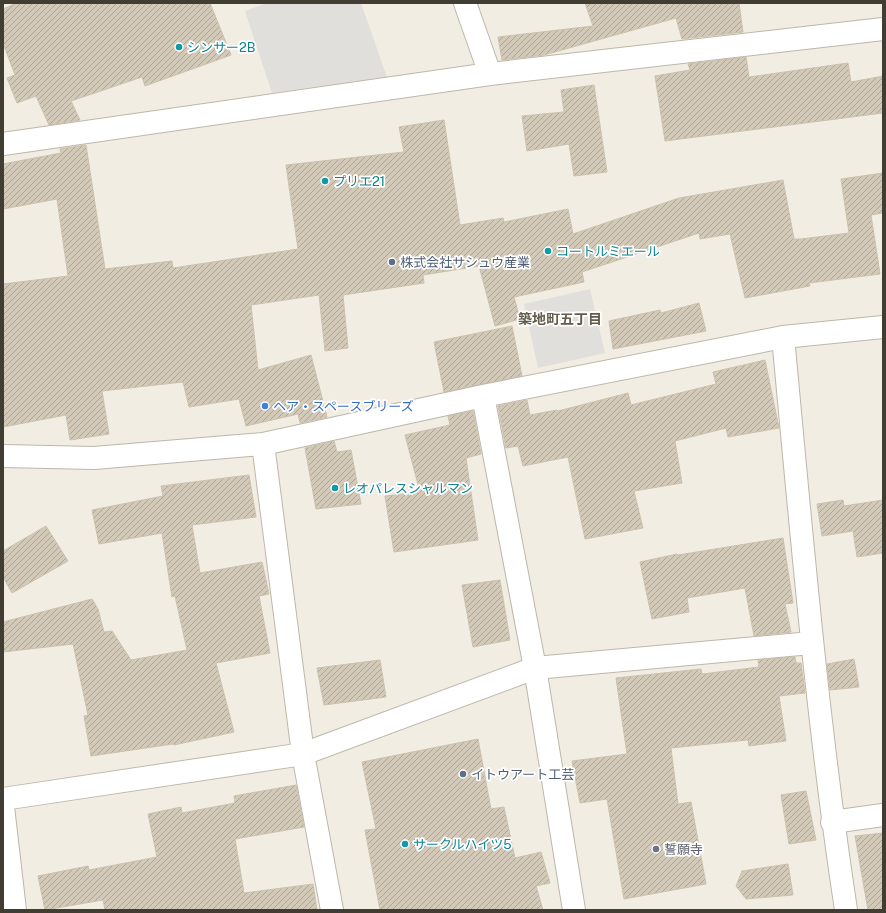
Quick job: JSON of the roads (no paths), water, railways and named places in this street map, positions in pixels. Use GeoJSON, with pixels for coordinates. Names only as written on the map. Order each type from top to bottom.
{"type":"FeatureCollection","features":[{"type":"Feature","properties":{"kind":"street"},"geometry":{"type":"LineString","coordinates":[[466,3],[490,74]]}},
{"type":"Feature","properties":{"kind":"street"},"geometry":{"type":"LineString","coordinates":[[3,144],[490,74],[883,28]]}},
{"type":"Feature","properties":{"kind":"street"},"geometry":{"type":"LineString","coordinates":[[3,456],[94,458],[263,444],[483,396],[783,337],[883,327]]}},
{"type":"Feature","properties":{"kind":"street"},"geometry":{"type":"LineString","coordinates":[[783,337],[811,643],[832,822],[846,910]]}},
{"type":"Feature","properties":{"kind":"street"},"geometry":{"type":"LineString","coordinates":[[483,396],[535,668],[574,910]]}},
{"type":"Feature","properties":{"kind":"street"},"geometry":{"type":"LineString","coordinates":[[263,444],[303,754],[332,910]]}},
{"type":"Feature","properties":{"kind":"street"},"geometry":{"type":"LineString","coordinates":[[3,798],[303,754],[535,668],[811,643]]}},
{"type":"Feature","properties":{"kind":"street"},"geometry":{"type":"LineString","coordinates":[[3,807],[15,910]]}},
{"type":"Feature","properties":{"kind":"street"},"geometry":{"type":"LineString","coordinates":[[832,822],[883,815]]}},
{"type":"Feature","properties":{"kind":"place","name":"シンサー2B"},"geometry":{"type":"Point","coordinates":[179,47]}},
{"type":"Feature","properties":{"kind":"place","name":"プリエ21"},"geometry":{"type":"Point","coordinates":[325,181]}},
{"type":"Feature","properties":{"kind":"place","name":"コートルミエール"},"geometry":{"type":"Point","coordinates":[548,251]}},
{"type":"Feature","properties":{"kind":"place","name":"株式会社サシュウ産業"},"geometry":{"type":"Point","coordinates":[392,262]}},
{"type":"Feature","properties":{"kind":"place","name":"ヘア・スペースブリーズ"},"geometry":{"type":"Point","coordinates":[265,406]}},
{"type":"Feature","properties":{"kind":"place","name":"レオパレスシャルマン"},"geometry":{"type":"Point","coordinates":[335,488]}},
{"type":"Feature","properties":{"kind":"place","name":"イトウアート工芸"},"geometry":{"type":"Point","coordinates":[463,774]}},
{"type":"Feature","properties":{"kind":"place","name":"サークルハイツ5"},"geometry":{"type":"Point","coordinates":[405,844]}},
{"type":"Feature","properties":{"kind":"place","name":"誓願寺"},"geometry":{"type":"Point","coordinates":[656,849]}},
{"type":"Feature","properties":{"kind":"district","name":"築地町五丁目"},"geometry":{"type":"Point","coordinates":[560,319]}}]}
